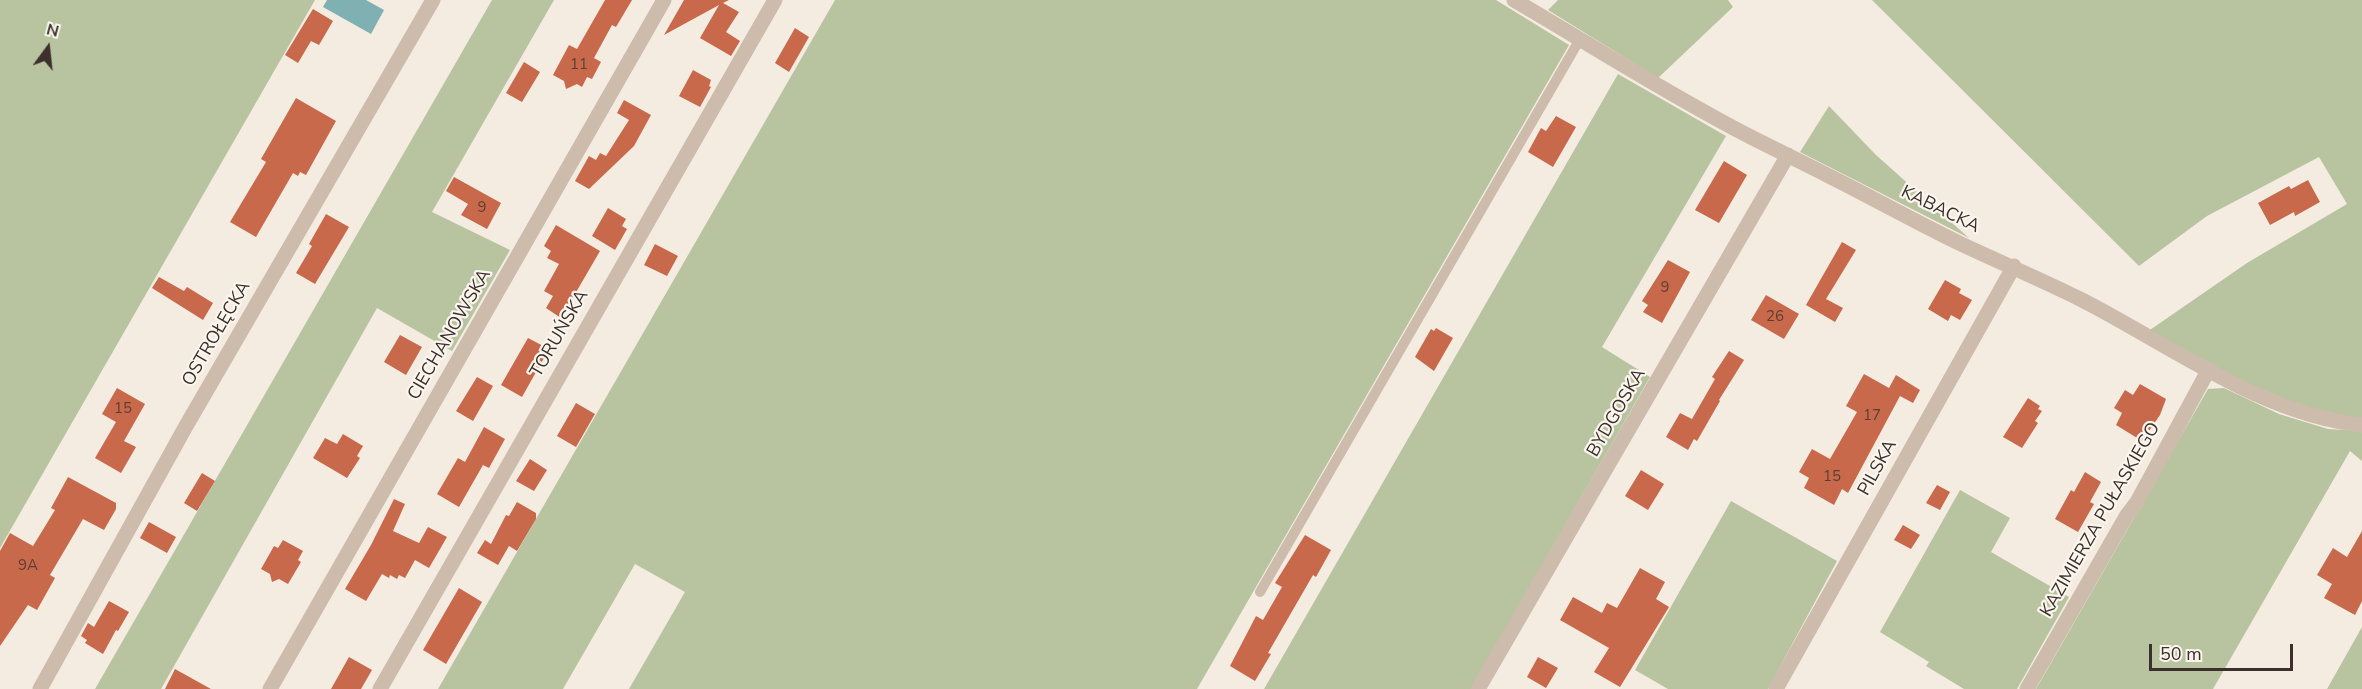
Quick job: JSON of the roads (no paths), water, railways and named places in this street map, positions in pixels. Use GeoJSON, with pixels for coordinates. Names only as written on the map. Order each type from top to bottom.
{"type":"FeatureCollection","features":[{"type":"Feature","properties":{"kind":"street","name":"OSTROŁĘCKA"},"geometry":{"type":"LineString","coordinates":[[40,689],[186,426],[433,0]]}},
{"type":"Feature","properties":{"kind":"street","name":"CIECHANOWSKA"},"geometry":{"type":"LineString","coordinates":[[270,689],[664,0]]}},
{"type":"Feature","properties":{"kind":"street","name":"TORUŃSKA"},"geometry":{"type":"LineString","coordinates":[[380,689],[775,0]]}},
{"type":"Feature","properties":{"kind":"street","name":"KABACKA"},"geometry":{"type":"LineString","coordinates":[[1514,0],[1698,109],[1960,243],[2014,266],[2083,300],[2208,369],[2272,401],[2301,412],[2335,422],[2362,425]]}},
{"type":"Feature","properties":{"kind":"street","name":"BYDGOSKA"},"geometry":{"type":"LineString","coordinates":[[1478,689],[1788,155]]}},
{"type":"Feature","properties":{"kind":"street","name":"PILSKA"},"geometry":{"type":"LineString","coordinates":[[1776,689],[2014,266]]}},
{"type":"Feature","properties":{"kind":"street","name":"KAZIMIERZA PUŁASKIEGO"},"geometry":{"type":"LineString","coordinates":[[2027,689],[2127,515],[2137,502],[2208,369]]}},
{"type":"Feature","properties":{"kind":"lane"},"geometry":{"type":"LineString","coordinates":[[1260,592],[1580,39]]}},
{"type":"Feature","properties":{"kind":"water"},"geometry":{"type":"Polygon","coordinates":[[[327,0],[366,0],[384,10],[371,34],[323,7],[327,0]]]}}]}
